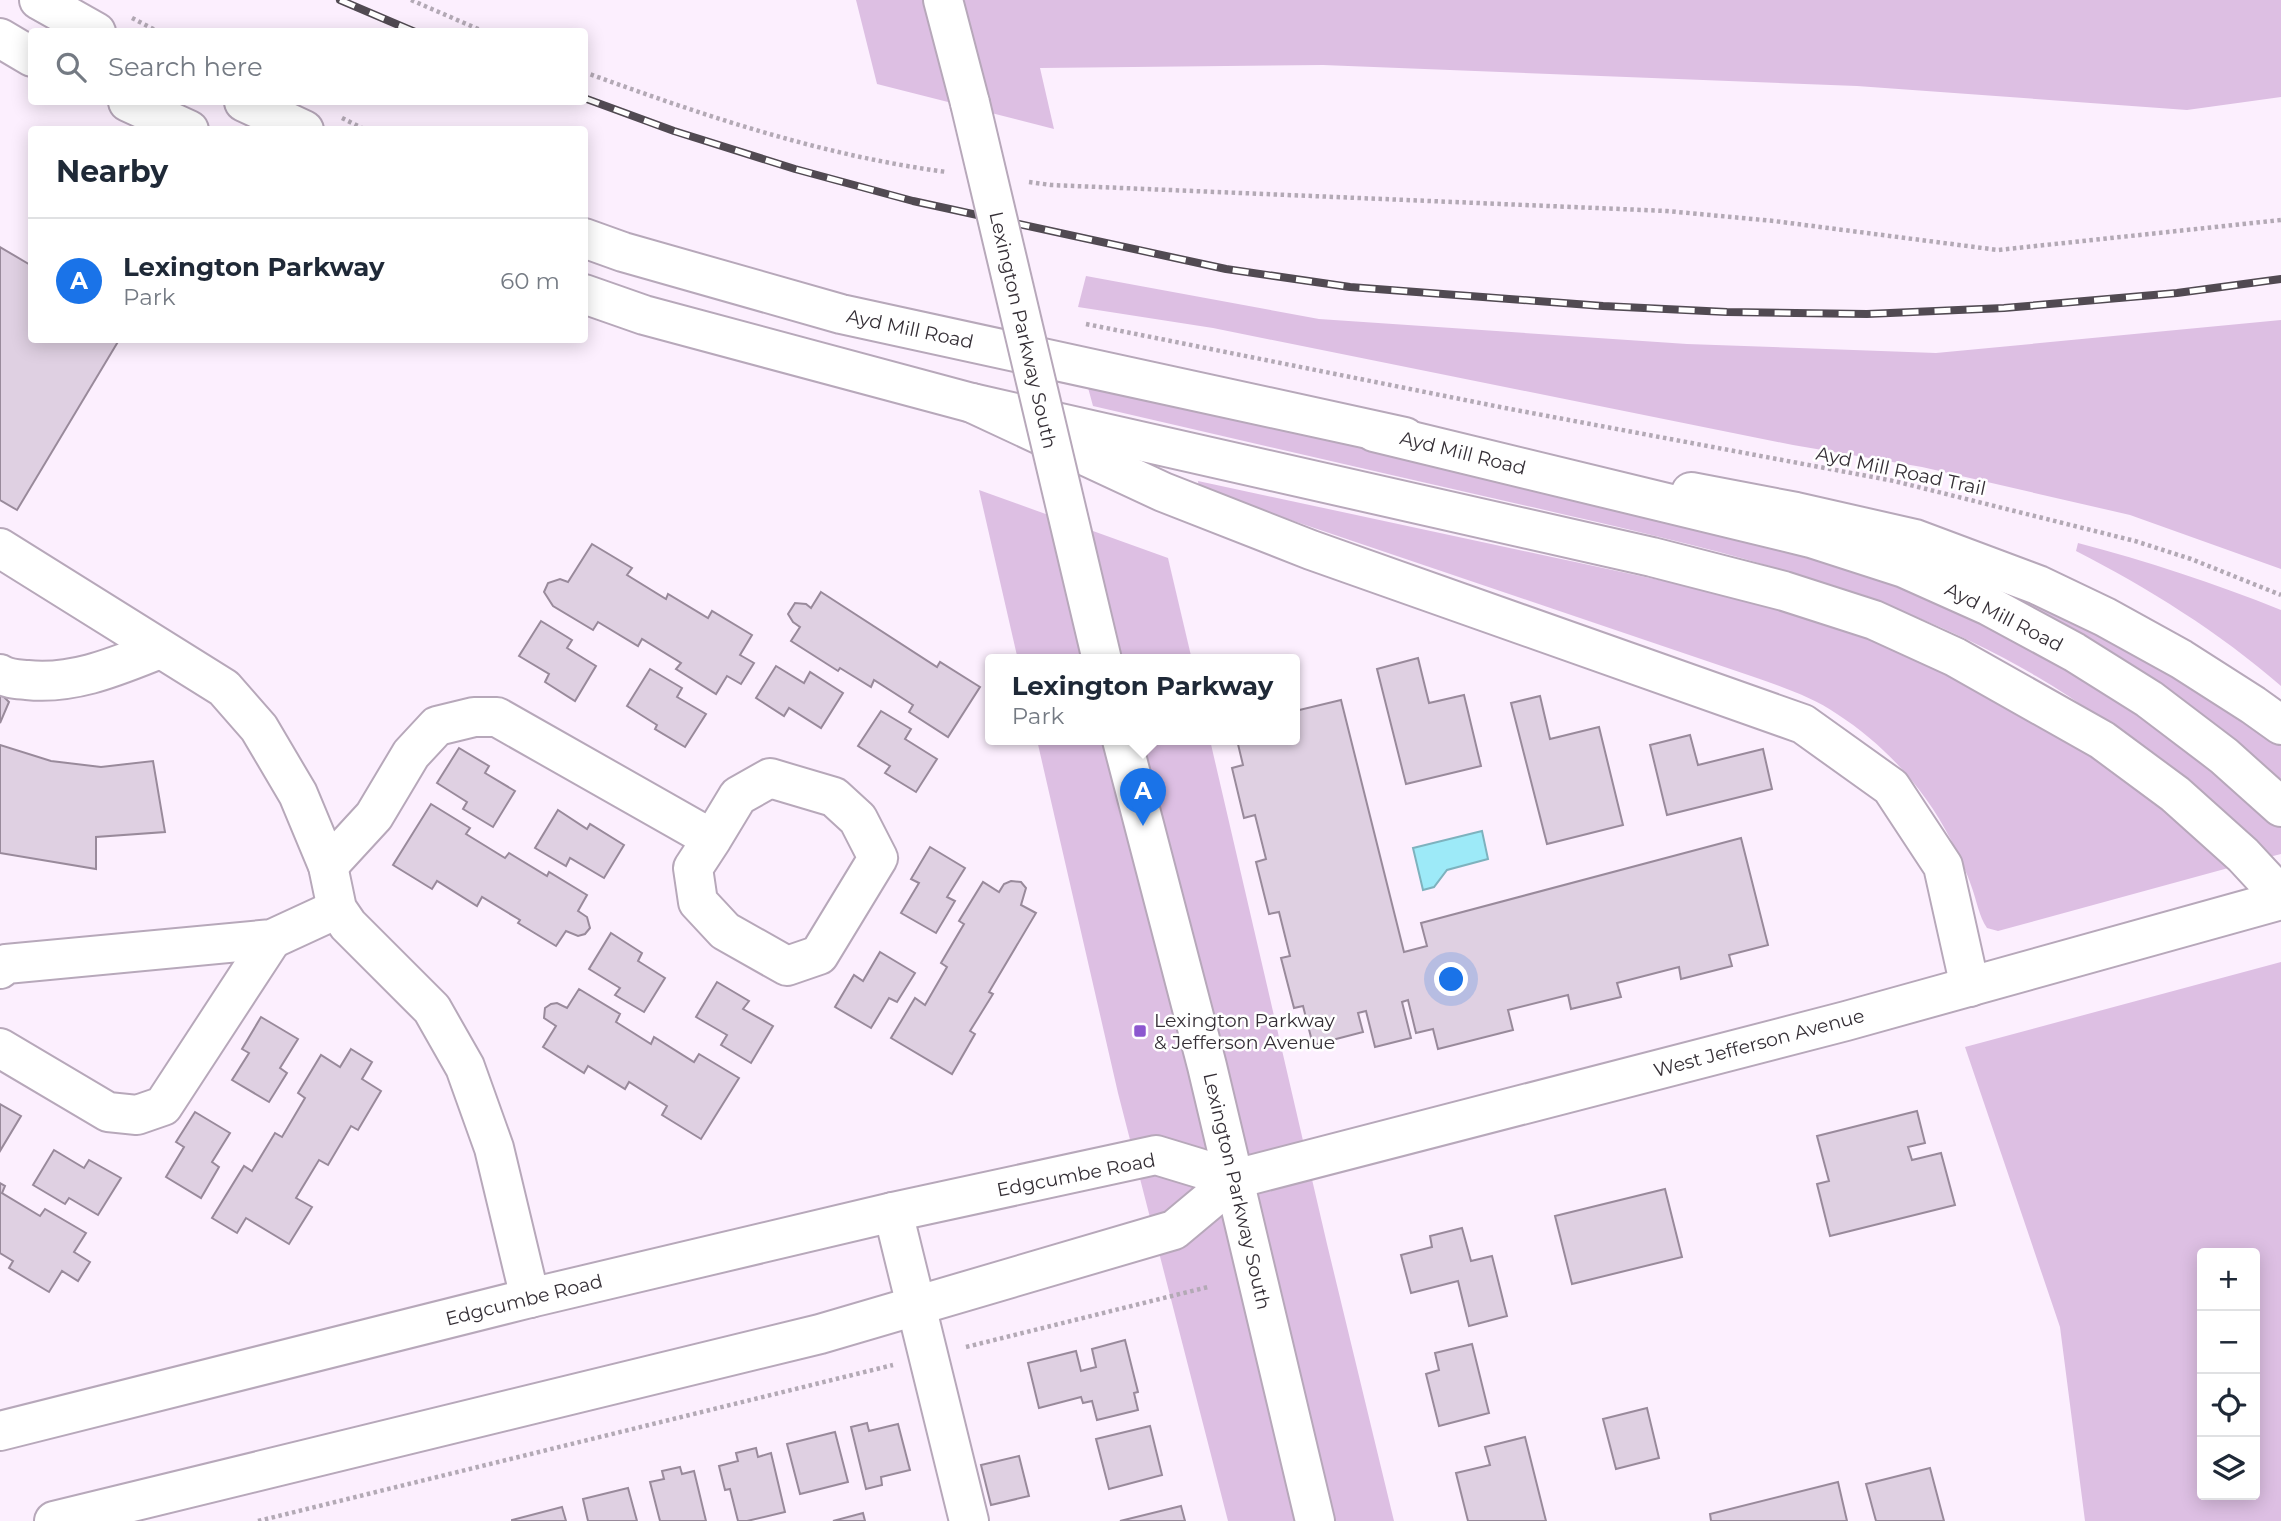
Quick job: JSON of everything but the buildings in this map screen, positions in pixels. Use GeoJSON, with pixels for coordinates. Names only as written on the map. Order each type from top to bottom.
{"type":"FeatureCollection","features":[{"type":"Feature","properties":{"kind":"main road"},"geometry":{"type":"LineString","coordinates":[[39,0],[89,28]]}},
{"type":"Feature","properties":{"kind":"main road","name":"Lexington Parkway South"},"geometry":{"type":"LineString","coordinates":[[943,0],[970,103],[1100,654]]}},
{"type":"Feature","properties":{"kind":"main road"},"geometry":{"type":"LineString","coordinates":[[0,38],[28,55]]}},
{"type":"Feature","properties":{"kind":"main road"},"geometry":{"type":"LineString","coordinates":[[134,105],[179,126]]}},
{"type":"Feature","properties":{"kind":"main road"},"geometry":{"type":"LineString","coordinates":[[250,105],[295,126]]}},
{"type":"Feature","properties":{"kind":"main road","name":"Ayd Mill Road"},"geometry":{"type":"LineString","coordinates":[[588,239],[623,252],[841,314],[1374,432],[1811,538],[1904,568],[1989,606],[2074,652],[2149,699],[2224,756],[2281,807]]}},
{"type":"Feature","properties":{"kind":"main road"},"geometry":{"type":"LineString","coordinates":[[588,295],[644,315],[972,403],[1652,557],[1784,591],[1874,620],[1955,657],[2102,740],[2175,794],[2243,855],[2281,898]]}},
{"type":"Feature","properties":{"kind":"main road"},"geometry":{"type":"LineString","coordinates":[[972,403],[1175,497],[1311,550],[1803,724],[1891,787],[1942,866],[1970,987]]}},
{"type":"Feature","properties":{"kind":"main road"},"geometry":{"type":"LineString","coordinates":[[1374,432],[1796,512],[1915,539],[2038,585],[2105,617],[2181,659],[2281,725]]}},
{"type":"Feature","properties":{"kind":"main road"},"geometry":{"type":"LineString","coordinates":[[0,548],[224,688],[259,727],[298,794],[328,866],[337,909],[348,925],[432,1009],[465,1067],[494,1148],[530,1298]]}},
{"type":"Feature","properties":{"kind":"main road"},"geometry":{"type":"LineString","coordinates":[[0,674],[7,678],[46,682],[95,674],[160,649]]}},
{"type":"Feature","properties":{"kind":"main road"},"geometry":{"type":"LineString","coordinates":[[328,866],[374,817],[411,754],[428,735],[437,726],[474,717],[497,717],[712,839]]}},
{"type":"Feature","properties":{"kind":"main road","name":"Lexington Parkway South"},"geometry":{"type":"LineString","coordinates":[[1123,745],[1235,1179],[1315,1521]]}},
{"type":"Feature","properties":{"kind":"main road"},"geometry":{"type":"LineString","coordinates":[[769,778],[834,797],[858,819],[878,858],[819,955],[787,967],[725,931],[698,902],[693,868],[712,839],[738,796],[769,778]]}},
{"type":"Feature","properties":{"kind":"main road","name":"West Jefferson Avenue"},"geometry":{"type":"LineString","coordinates":[[1235,1179],[1970,987],[2281,898]]}},
{"type":"Feature","properties":{"kind":"main road"},"geometry":{"type":"LineString","coordinates":[[0,969],[6,964],[272,939],[337,909]]}},
{"type":"Feature","properties":{"kind":"main road"},"geometry":{"type":"LineString","coordinates":[[0,1048],[108,1112],[136,1115],[163,1105],[272,939]]}},
{"type":"Feature","properties":{"kind":"main road","name":"Edgcumbe Road"},"geometry":{"type":"LineString","coordinates":[[0,1431],[530,1298],[893,1212],[1156,1155],[1235,1179]]}},
{"type":"Feature","properties":{"kind":"main road"},"geometry":{"type":"LineString","coordinates":[[54,1521],[807,1338],[1174,1230],[1235,1179]]}},
{"type":"Feature","properties":{"kind":"main road"},"geometry":{"type":"LineString","coordinates":[[893,1212],[969,1521]]}},
{"type":"Feature","properties":{"kind":"path"},"geometry":{"type":"LineString","coordinates":[[411,0],[476,28]]}},
{"type":"Feature","properties":{"kind":"path"},"geometry":{"type":"LineString","coordinates":[[588,73],[680,107],[797,141],[903,166],[957,173]]}},
{"type":"Feature","properties":{"kind":"path"},"geometry":{"type":"LineString","coordinates":[[1024,182],[1667,211],[1774,221],[1998,250],[2281,220]]}},
{"type":"Feature","properties":{"kind":"path","name":"Ayd Mill Road Trail"},"geometry":{"type":"LineString","coordinates":[[1505,408],[1894,481],[2135,541],[2192,559],[2281,595]]}},
{"type":"Feature","properties":{"kind":"path"},"geometry":{"type":"LineString","coordinates":[[258,1521],[1208,1287]]}},
{"type":"Feature","properties":{"kind":"shaded area"},"geometry":{"type":"Polygon","coordinates":[[[856,0],[2281,0],[2281,97],[2187,110],[1857,86],[1323,65],[1040,68],[1054,129],[877,84],[856,0]]]}},
{"type":"Feature","properties":{"kind":"shaded area"},"geometry":{"type":"Polygon","coordinates":[[[1086,276],[1319,319],[1687,344],[1936,353],[2281,320],[2281,569],[2130,515],[1922,467],[1793,445],[1213,328],[1078,307],[1086,276]]]}},
{"type":"Feature","properties":{"kind":"shaded area"},"geometry":{"type":"Polygon","coordinates":[[[1087,384],[1809,545],[2052,648],[2281,822],[2281,854],[2269,857],[2156,761],[2098,716],[2036,676],[1976,644],[1915,617],[1854,593],[1727,554],[1093,406],[1087,384]]]}},
{"type":"Feature","properties":{"kind":"shaded area"},"geometry":{"type":"Polygon","coordinates":[[[1198,481],[1724,594],[1841,625],[1967,678],[2139,785],[2232,867],[1998,931],[1987,928],[1951,840],[1929,803],[1887,754],[1855,726],[1817,702],[1754,677],[1199,489],[1198,481]]]}},
{"type":"Feature","properties":{"kind":"shaded area"},"geometry":{"type":"Polygon","coordinates":[[[979,490],[1168,558],[1191,654],[1017,654],[979,490]]]}},
{"type":"Feature","properties":{"kind":"shaded area"},"geometry":{"type":"Polygon","coordinates":[[[2078,543],[2180,573],[2281,610],[2281,686],[2233,647],[2182,612],[2076,551],[2078,543]]]}},
{"type":"Feature","properties":{"kind":"shaded area"},"geometry":{"type":"Polygon","coordinates":[[[2004,584],[2071,615],[2255,725],[2281,745],[2281,789],[1997,593],[2004,584]]]}},
{"type":"Feature","properties":{"kind":"shaded area"},"geometry":{"type":"Polygon","coordinates":[[[1038,745],[1211,745],[1394,1521],[1228,1521],[1118,1093],[1038,745]]]}},
{"type":"Feature","properties":{"kind":"shaded area"},"geometry":{"type":"Polygon","coordinates":[[[2281,962],[2281,1521],[2085,1521],[2060,1327],[1965,1047],[2281,962]]]}},
{"type":"Feature","properties":{"kind":"water"},"geometry":{"type":"Polygon","coordinates":[[[1482,831],[1488,859],[1447,870],[1434,887],[1423,890],[1413,848],[1482,831]]]}},
{"type":"Feature","properties":{"kind":"railway"},"geometry":{"type":"LineString","coordinates":[[340,0],[406,28]]}},
{"type":"Feature","properties":{"kind":"railway"},"geometry":{"type":"LineString","coordinates":[[588,99],[674,131],[795,169],[913,201],[1226,269],[1350,287],[1603,306],[1727,312],[1867,314],[2004,308],[2177,293],[2281,279]]}},
{"type":"Feature","properties":{"kind":"place","name":"Lexington Parkway"},"geometry":{"type":"Point","coordinates":[1143,826]}},
{"type":"Feature","properties":{"kind":"place","name":"Lexington Parkway & Jefferson Avenue"},"geometry":{"type":"Point","coordinates":[1140,1031]}}]}
